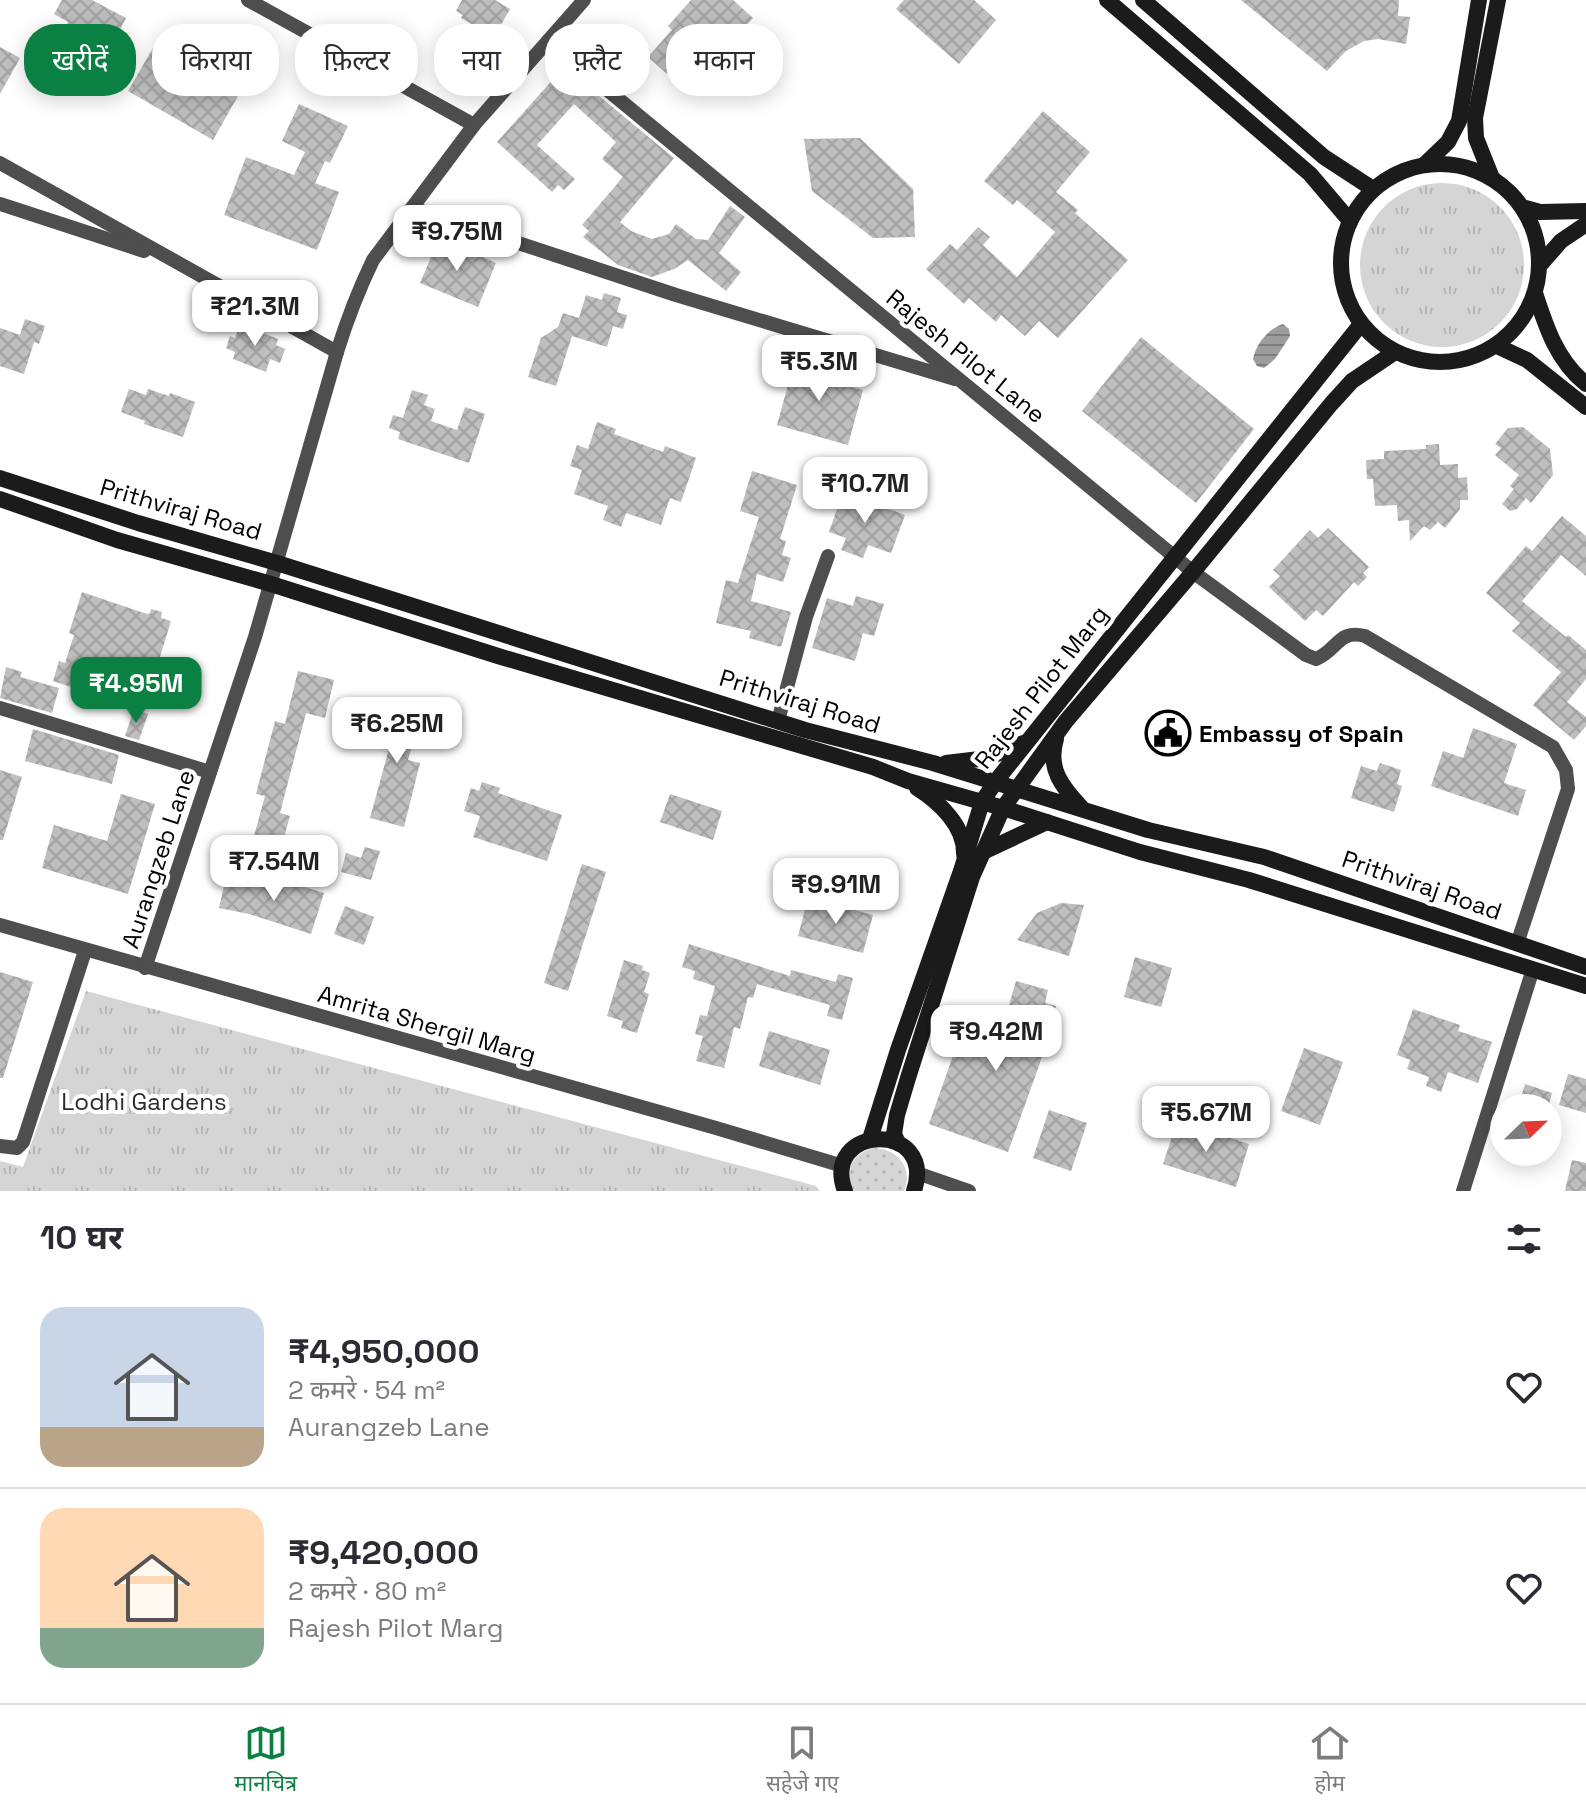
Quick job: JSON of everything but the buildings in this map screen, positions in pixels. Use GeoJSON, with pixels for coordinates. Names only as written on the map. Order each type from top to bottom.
{"type":"FeatureCollection","features":[{"type":"Feature","properties":{"kind":"main road"},"geometry":{"type":"LineString","coordinates":[[1107,0],[1310,174],[1350,221]]}},
{"type":"Feature","properties":{"kind":"main road"},"geometry":{"type":"LineString","coordinates":[[1143,0],[1324,157],[1373,189]]}},
{"type":"Feature","properties":{"kind":"main road"},"geometry":{"type":"LineString","coordinates":[[1424,165],[1448,142],[1459,121],[1479,0]]}},
{"type":"Feature","properties":{"kind":"main road"},"geometry":{"type":"LineString","coordinates":[[1492,178],[1476,138],[1475,118],[1498,0]]}},
{"type":"Feature","properties":{"kind":"main road"},"geometry":{"type":"LineString","coordinates":[[1424,165],[1459,166],[1492,178],[1509,191],[1522,207],[1535,235],[1540,265],[1535,293],[1527,313],[1497,346],[1480,355],[1452,363],[1422,362],[1395,352],[1361,324],[1348,300],[1341,274],[1342,247],[1350,221],[1373,189],[1393,175],[1424,165]]}},
{"type":"Feature","properties":{"kind":"main road"},"geometry":{"type":"LineString","coordinates":[[1522,207],[1540,212],[1586,211]]}},
{"type":"Feature","properties":{"kind":"main road"},"geometry":{"type":"LineString","coordinates":[[1540,265],[1561,241],[1586,224]]}},
{"type":"Feature","properties":{"kind":"main road"},"geometry":{"type":"LineString","coordinates":[[1535,293],[1554,346],[1574,374],[1586,384]]}},
{"type":"Feature","properties":{"kind":"main road","name":"Rajesh Pilot Marg"},"geometry":{"type":"LineString","coordinates":[[870,1139],[982,802],[1361,324]]}},
{"type":"Feature","properties":{"kind":"main road"},"geometry":{"type":"LineString","coordinates":[[1497,346],[1527,360],[1586,407]]}},
{"type":"Feature","properties":{"kind":"main road","name":"Rajesh Pilot Marg"},"geometry":{"type":"LineString","coordinates":[[898,1143],[894,1134],[899,1108],[972,877],[1003,808],[1066,721],[1352,381],[1395,352]]}},
{"type":"Feature","properties":{"kind":"main road","name":"Prithviraj Road"},"geometry":{"type":"LineString","coordinates":[[0,478],[778,721],[996,781],[1148,830],[1264,857],[1366,889],[1586,967]]}},
{"type":"Feature","properties":{"kind":"main road","name":"Prithviraj Road"},"geometry":{"type":"LineString","coordinates":[[0,499],[117,540],[873,767],[908,781],[1140,852],[1249,880],[1586,986]]}},
{"type":"Feature","properties":{"kind":"main road"},"geometry":{"type":"LineString","coordinates":[[1066,721],[1057,735],[1052,759],[1062,785],[1083,809]]}},
{"type":"Feature","properties":{"kind":"main road"},"geometry":{"type":"LineString","coordinates":[[933,763],[988,758],[1021,745],[1033,734]]}},
{"type":"Feature","properties":{"kind":"main road"},"geometry":{"type":"LineString","coordinates":[[908,781],[940,805],[958,830],[964,844],[961,871]]}},
{"type":"Feature","properties":{"kind":"main road"},"geometry":{"type":"LineString","coordinates":[[983,852],[1047,822]]}},
{"type":"Feature","properties":{"kind":"main road"},"geometry":{"type":"LineString","coordinates":[[845,1191],[843,1166],[855,1147],[870,1139],[881,1138],[898,1143],[911,1156],[917,1173],[914,1191]]}},
{"type":"Feature","properties":{"kind":"street"},"geometry":{"type":"LineString","coordinates":[[248,0],[474,125]]}},
{"type":"Feature","properties":{"kind":"street","name":"Aurangzeb Lane"},"geometry":{"type":"LineString","coordinates":[[563,24],[584,0]]}},
{"type":"Feature","properties":{"kind":"street","name":"Aurangzeb Lane"},"geometry":{"type":"LineString","coordinates":[[145,968],[271,584],[350,310],[373,260],[474,125],[545,44]]}},
{"type":"Feature","properties":{"kind":"street","name":"Rajesh Pilot Lane"},"geometry":{"type":"LineString","coordinates":[[615,96],[1193,572],[1306,655],[1316,659],[1326,655],[1343,637],[1354,633],[1365,636],[1553,747],[1562,759],[1568,789],[1517,944]]}},
{"type":"Feature","properties":{"kind":"street"},"geometry":{"type":"LineString","coordinates":[[0,163],[337,352]]}},
{"type":"Feature","properties":{"kind":"street"},"geometry":{"type":"LineString","coordinates":[[0,204],[176,262]]}},
{"type":"Feature","properties":{"kind":"street"},"geometry":{"type":"LineString","coordinates":[[412,208],[676,295],[963,382]]}},
{"type":"Feature","properties":{"kind":"street"},"geometry":{"type":"LineString","coordinates":[[778,721],[806,617],[828,556]]}},
{"type":"Feature","properties":{"kind":"street"},"geometry":{"type":"LineString","coordinates":[[0,708],[210,772]]}},
{"type":"Feature","properties":{"kind":"street","name":"Amrita Shergil Marg"},"geometry":{"type":"LineString","coordinates":[[0,925],[843,1166]]}},
{"type":"Feature","properties":{"kind":"street"},"geometry":{"type":"LineString","coordinates":[[0,1146],[17,1148],[23,1142],[85,951]]}},
{"type":"Feature","properties":{"kind":"street"},"geometry":{"type":"LineString","coordinates":[[1463,1191],[1533,969]]}},
{"type":"Feature","properties":{"kind":"street"},"geometry":{"type":"LineString","coordinates":[[917,1173],[969,1191]]}},
{"type":"Feature","properties":{"kind":"green space"},"geometry":{"type":"Polygon","coordinates":[[[1442,183],[1473,189],[1500,207],[1518,234],[1524,265],[1518,296],[1500,323],[1473,341],[1442,347],[1411,341],[1384,323],[1366,296],[1360,265],[1366,234],[1384,207],[1411,189],[1442,183]]]}},
{"type":"Feature","properties":{"kind":"green space","name":"Lodhi Gardens"},"geometry":{"type":"Polygon","coordinates":[[[86,991],[816,1186],[820,1191],[0,1191],[0,1161],[23,1167],[86,991]]]}},
{"type":"Feature","properties":{"kind":"green space"},"geometry":{"type":"Polygon","coordinates":[[[872,1148],[889,1151],[901,1160],[907,1174],[904,1191],[851,1191],[851,1165],[858,1156],[872,1148]]]}},
{"type":"Feature","properties":{"kind":"shaded area"},"geometry":{"type":"Polygon","coordinates":[[[1283,324],[1289,329],[1290,336],[1275,359],[1264,368],[1257,366],[1253,359],[1260,343],[1272,329],[1283,324]]]}},
{"type":"Feature","properties":{"kind":"place","name":"Embassy of Spain"},"geometry":{"type":"Point","coordinates":[1168,733]}}]}
